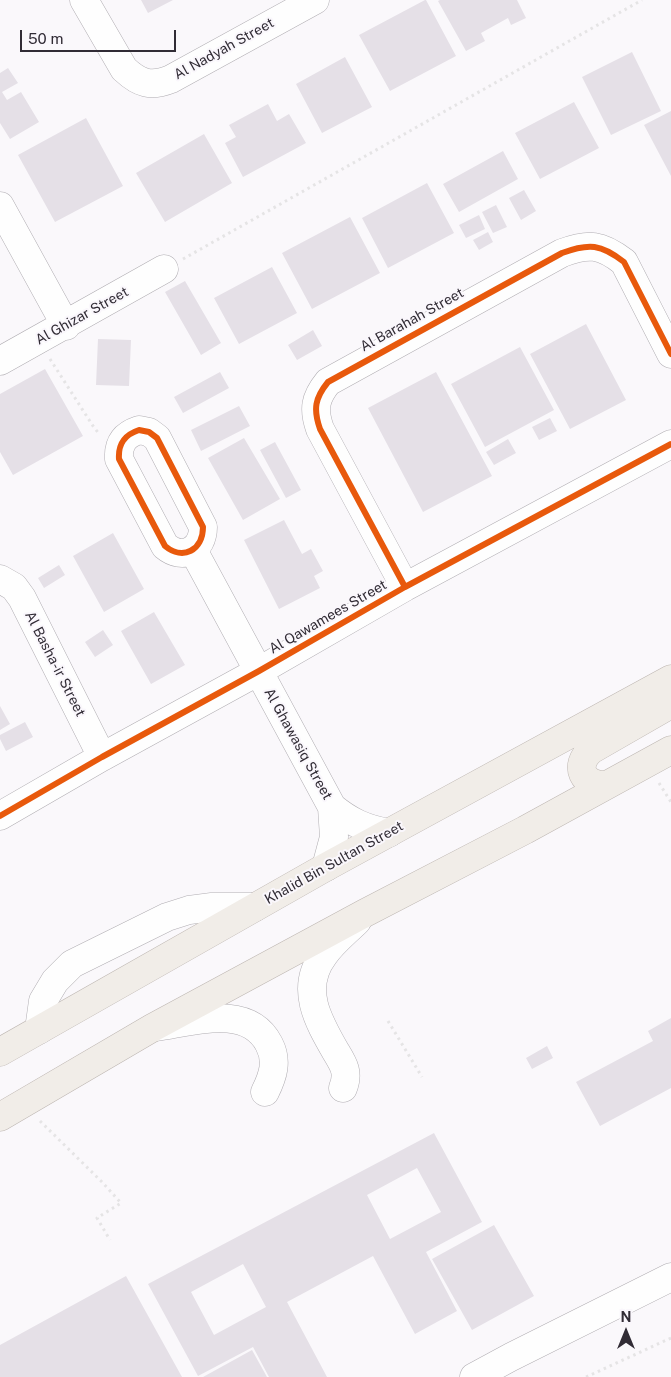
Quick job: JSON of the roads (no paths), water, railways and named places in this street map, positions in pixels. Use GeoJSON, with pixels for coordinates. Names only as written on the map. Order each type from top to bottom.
{"type":"FeatureCollection","features":[{"type":"Feature","properties":{"kind":"main road","name":"Khalid Bin Sultan Street"},"geometry":{"type":"LineString","coordinates":[[0,1052],[254,907],[671,679]]}},
{"type":"Feature","properties":{"kind":"main road"},"geometry":{"type":"LineString","coordinates":[[606,785],[591,783],[585,778],[582,762],[585,755],[590,750],[671,704]]}},
{"type":"Feature","properties":{"kind":"main road"},"geometry":{"type":"LineString","coordinates":[[11,1110],[152,1028],[365,913],[525,830],[671,750]]}},
{"type":"Feature","properties":{"kind":"street","name":"Al Nadyah Street"},"geometry":{"type":"LineString","coordinates":[[84,0],[124,69],[134,78],[146,83],[159,84],[315,0]]}},
{"type":"Feature","properties":{"kind":"street"},"geometry":{"type":"LineString","coordinates":[[0,206],[66,326]]}},
{"type":"Feature","properties":{"kind":"street","name":"Al Barahah Street"},"geometry":{"type":"LineString","coordinates":[[405,587],[320,429],[316,417],[316,404],[320,392],[328,382],[554,258],[578,247],[595,247],[611,252],[624,262],[671,354]]}},
{"type":"Feature","properties":{"kind":"street","name":"Al Ghizar Street"},"geometry":{"type":"LineString","coordinates":[[0,361],[164,270]]}},
{"type":"Feature","properties":{"kind":"street"},"geometry":{"type":"LineString","coordinates":[[139,430],[149,432],[157,438],[203,527],[202,541],[193,550],[178,553],[171,551],[165,546],[119,459],[119,449],[122,440],[130,433],[139,430]]}},
{"type":"Feature","properties":{"kind":"street","name":"Al Qawamees Street"},"geometry":{"type":"LineString","coordinates":[[0,816],[102,757],[259,672],[405,587],[671,444]]}},
{"type":"Feature","properties":{"kind":"street","name":"Al Ghawasiq Street"},"geometry":{"type":"LineString","coordinates":[[193,550],[332,807],[358,825],[389,833]]}},
{"type":"Feature","properties":{"kind":"street","name":"Al Basha-ir Street"},"geometry":{"type":"LineString","coordinates":[[0,579],[14,587],[22,598],[102,757]]}},
{"type":"Feature","properties":{"kind":"street","name":"Al Ghawasiq Street"},"geometry":{"type":"LineString","coordinates":[[326,867],[334,837],[332,807]]}},
{"type":"Feature","properties":{"kind":"street"},"geometry":{"type":"LineString","coordinates":[[39,1030],[43,1001],[55,981],[72,964],[160,920],[189,910],[212,907],[254,907]]}},
{"type":"Feature","properties":{"kind":"street"},"geometry":{"type":"LineString","coordinates":[[344,1088],[347,1079],[342,1061],[319,1021],[313,1004],[313,979],[323,956],[365,913]]}},
{"type":"Feature","properties":{"kind":"street"},"geometry":{"type":"LineString","coordinates":[[152,1028],[227,1018],[242,1020],[255,1026],[265,1037],[272,1050],[274,1064],[272,1079],[265,1092]]}},
{"type":"Feature","properties":{"kind":"street"},"geometry":{"type":"LineString","coordinates":[[474,1377],[671,1277]]}}]}
